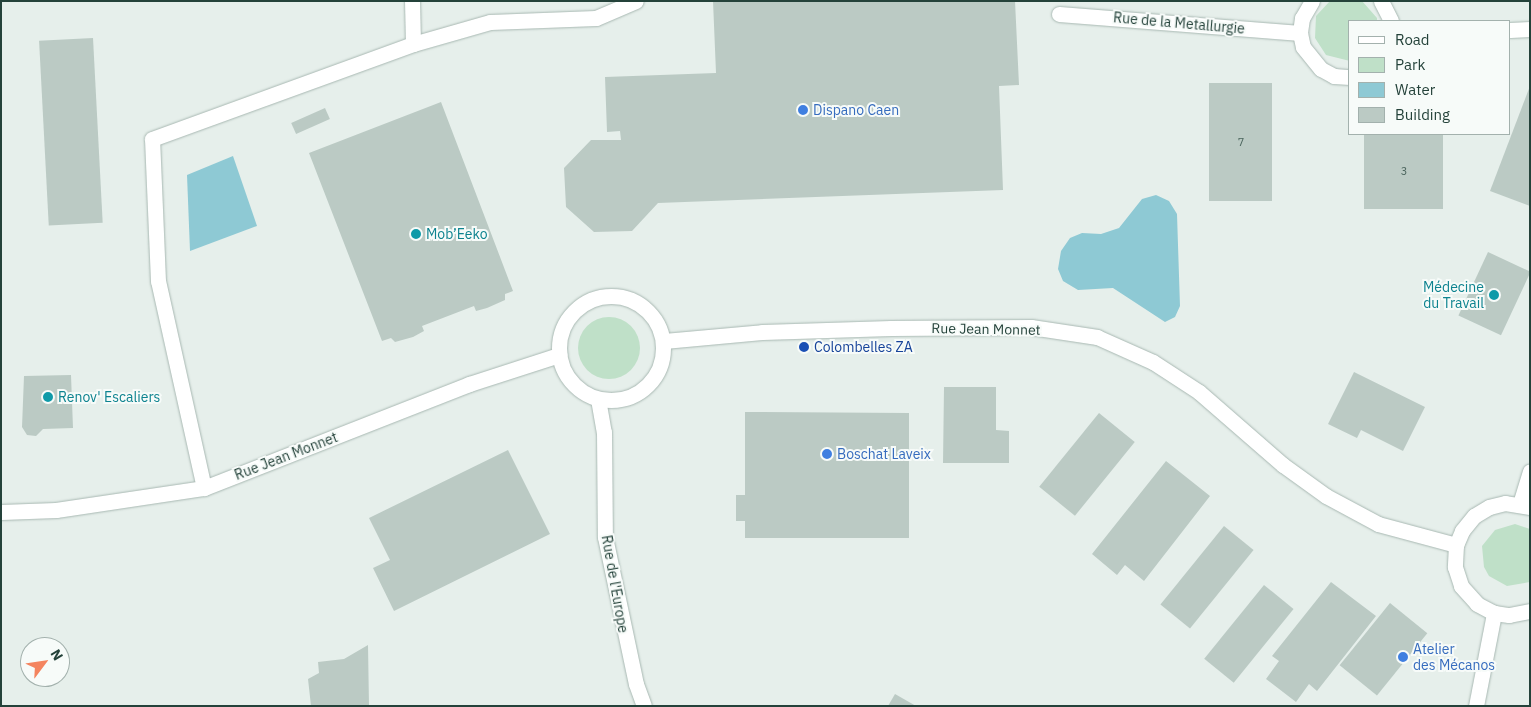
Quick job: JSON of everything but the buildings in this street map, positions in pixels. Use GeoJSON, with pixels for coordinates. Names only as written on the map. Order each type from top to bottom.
{"type":"FeatureCollection","features":[{"type":"Feature","properties":{"kind":"street"},"geometry":{"type":"LineString","coordinates":[[412,1],[413,44]]}},
{"type":"Feature","properties":{"kind":"street"},"geometry":{"type":"LineString","coordinates":[[204,488],[158,281],[152,139],[413,44],[490,22],[596,18],[636,1]]}},
{"type":"Feature","properties":{"kind":"street"},"geometry":{"type":"LineString","coordinates":[[1312,1],[1302,18],[1300,33],[1310,60],[1320,70],[1334,76],[1348,77]]}},
{"type":"Feature","properties":{"kind":"street"},"geometry":{"type":"LineString","coordinates":[[1381,1],[1390,20]]}},
{"type":"Feature","properties":{"kind":"street","name":"Rue de la Metallurgie"},"geometry":{"type":"LineString","coordinates":[[1059,14],[1300,33]]}},
{"type":"Feature","properties":{"kind":"street"},"geometry":{"type":"LineString","coordinates":[[1511,30],[1530,29]]}},
{"type":"Feature","properties":{"kind":"street"},"geometry":{"type":"LineString","coordinates":[[604,295],[625,296],[644,306],[657,321],[664,341],[663,362],[654,380],[638,394],[619,400],[598,399],[579,390],[566,374],[559,355],[560,334],[569,316],[585,302],[604,295]]}},
{"type":"Feature","properties":{"kind":"street","name":"Rue Jean Monnet"},"geometry":{"type":"LineString","coordinates":[[664,341],[762,332],[892,328],[1031,327],[1097,336],[1153,362],[1199,392],[1283,465],[1326,496],[1378,524],[1456,546]]}},
{"type":"Feature","properties":{"kind":"street","name":"Rue Jean Monnet"},"geometry":{"type":"LineString","coordinates":[[1,512],[56,510],[204,488],[469,384],[559,355]]}},
{"type":"Feature","properties":{"kind":"street","name":"Rue de l'Europe"},"geometry":{"type":"LineString","coordinates":[[598,399],[604,432],[605,537],[636,684],[644,706]]}},
{"type":"Feature","properties":{"kind":"street"},"geometry":{"type":"LineString","coordinates":[[1530,472],[1525,505],[1490,507],[1474,516],[1462,530],[1456,546],[1455,567],[1461,586],[1477,604],[1494,613],[1509,616],[1530,611]]}},
{"type":"Feature","properties":{"kind":"street"},"geometry":{"type":"LineString","coordinates":[[1476,706],[1494,613]]}},
{"type":"Feature","properties":{"kind":"green space"},"geometry":{"type":"Polygon","coordinates":[[[1330,1],[1362,1],[1377,20],[1348,20],[1348,60],[1326,55],[1315,38],[1316,16],[1330,1]]]}},
{"type":"Feature","properties":{"kind":"green space"},"geometry":{"type":"Polygon","coordinates":[[[609,317],[621,319],[631,326],[638,336],[640,348],[638,360],[631,370],[621,377],[609,379],[597,377],[587,370],[580,360],[578,348],[580,336],[587,326],[597,319],[609,317]]]}},
{"type":"Feature","properties":{"kind":"green space"},"geometry":{"type":"Polygon","coordinates":[[[1515,524],[1530,529],[1530,582],[1507,586],[1489,576],[1484,567],[1482,546],[1495,530],[1515,524]]]}},
{"type":"Feature","properties":{"kind":"water"},"geometry":{"type":"Polygon","coordinates":[[[233,156],[257,226],[190,251],[187,175],[233,156]]]}},
{"type":"Feature","properties":{"kind":"water"},"geometry":{"type":"Polygon","coordinates":[[[1156,195],[1169,201],[1177,214],[1180,306],[1175,317],[1165,322],[1113,288],[1078,290],[1063,281],[1058,269],[1061,251],[1070,238],[1082,233],[1101,234],[1119,228],[1142,199],[1156,195]]]}},
{"type":"Feature","properties":{"kind":"place","name":"Dispano Caen"},"geometry":{"type":"Point","coordinates":[803,110]}},
{"type":"Feature","properties":{"kind":"place","name":"Mob’Eeko"},"geometry":{"type":"Point","coordinates":[416,234]}},
{"type":"Feature","properties":{"kind":"place","name":"Médecine du Travail"},"geometry":{"type":"Point","coordinates":[1494,295]}},
{"type":"Feature","properties":{"kind":"place","name":"Colombelles ZA"},"geometry":{"type":"Point","coordinates":[804,347]}},
{"type":"Feature","properties":{"kind":"place","name":"Renov' Escaliers"},"geometry":{"type":"Point","coordinates":[48,397]}},
{"type":"Feature","properties":{"kind":"place","name":"Boschat Laveix"},"geometry":{"type":"Point","coordinates":[827,454]}},
{"type":"Feature","properties":{"kind":"place","name":"Atelier des Mécanos"},"geometry":{"type":"Point","coordinates":[1403,657]}}]}
